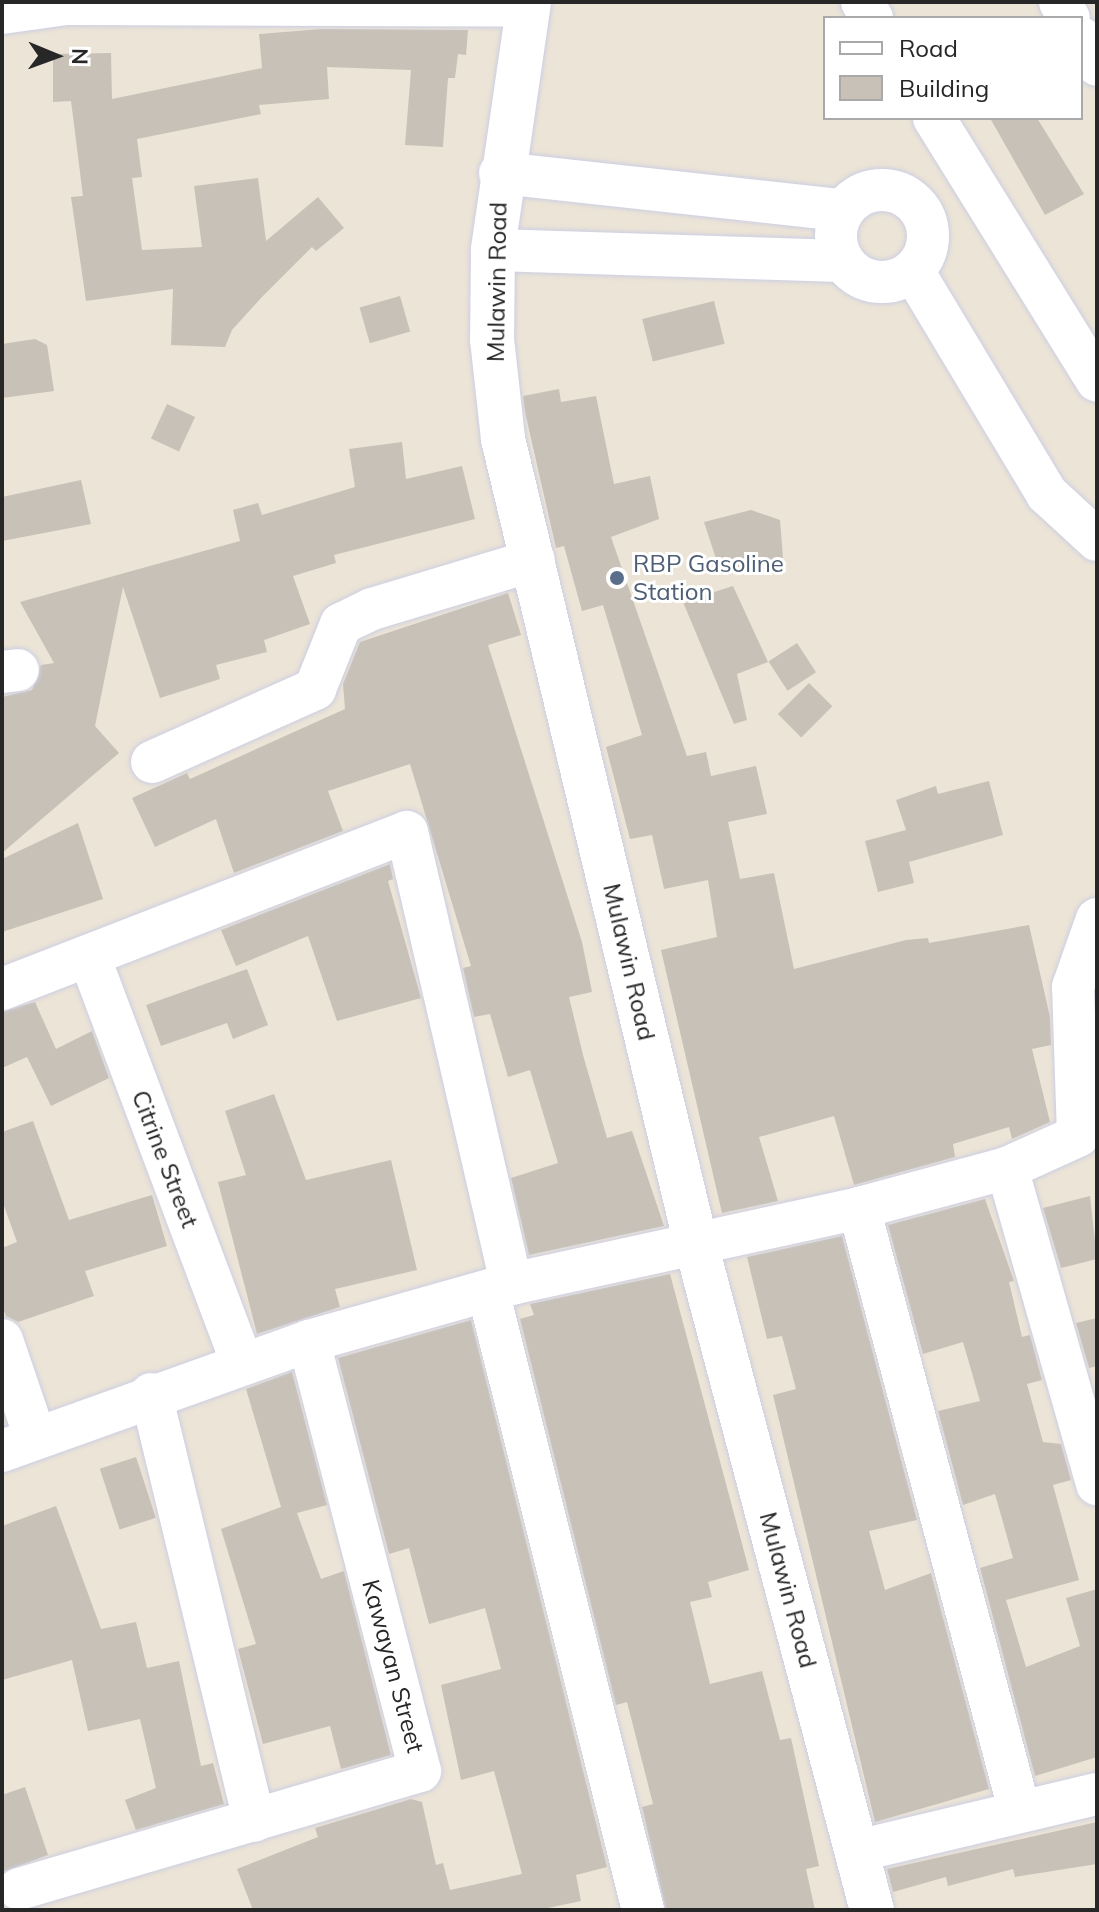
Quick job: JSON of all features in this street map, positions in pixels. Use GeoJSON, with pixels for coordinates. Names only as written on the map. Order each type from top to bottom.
{"type":"FeatureCollection","features":[{"type":"Feature","properties":{"kind":"main road","name":"Mulawin Road"},"geometry":{"type":"LineString","coordinates":[[529,4],[500,173],[493,250],[492,339],[503,439],[696,1244],[872,1910]]}},
{"type":"Feature","properties":{"kind":"street"},"geometry":{"type":"LineString","coordinates":[[18,8],[529,4]]}},
{"type":"Feature","properties":{"kind":"street"},"geometry":{"type":"LineString","coordinates":[[1083,41],[1097,65]]}},
{"type":"Feature","properties":{"kind":"street"},"geometry":{"type":"LineString","coordinates":[[935,120],[1097,381]]}},
{"type":"Feature","properties":{"kind":"street"},"geometry":{"type":"LineString","coordinates":[[493,250],[843,261],[875,282],[913,271],[929,236],[913,201],[876,189],[843,210],[500,173]]}},
{"type":"Feature","properties":{"kind":"street"},"geometry":{"type":"LineString","coordinates":[[666,255],[672,191]]}},
{"type":"Feature","properties":{"kind":"street"},"geometry":{"type":"LineString","coordinates":[[843,210],[836,236],[843,261]]}},
{"type":"Feature","properties":{"kind":"street"},"geometry":{"type":"LineString","coordinates":[[913,271],[1047,494],[1097,540]]}},
{"type":"Feature","properties":{"kind":"street"},"geometry":{"type":"LineString","coordinates":[[152,762],[315,689],[328,646],[352,619],[534,560]]}},
{"type":"Feature","properties":{"kind":"street"},"geometry":{"type":"LineString","coordinates":[[2,989],[407,832],[499,1287],[643,1910]]}},
{"type":"Feature","properties":{"kind":"street"},"geometry":{"type":"LineString","coordinates":[[2,1340],[18,1444],[241,1361],[499,1287],[859,1208],[1007,1168],[1078,1136],[1073,987],[1081,950],[1097,919]]}},
{"type":"Feature","properties":{"kind":"street","name":"Citrine Street"},"geometry":{"type":"LineString","coordinates":[[89,956],[241,1361]]}},
{"type":"Feature","properties":{"kind":"street"},"geometry":{"type":"LineString","coordinates":[[1007,1168],[1097,1484]]}},
{"type":"Feature","properties":{"kind":"street"},"geometry":{"type":"LineString","coordinates":[[859,1208],[1019,1809]]}},
{"type":"Feature","properties":{"kind":"street","name":"Kawayan Street"},"geometry":{"type":"LineString","coordinates":[[19,1889],[420,1771],[309,1341]]}},
{"type":"Feature","properties":{"kind":"street"},"geometry":{"type":"LineString","coordinates":[[151,1394],[254,1821]]}},
{"type":"Feature","properties":{"kind":"street"},"geometry":{"type":"LineString","coordinates":[[857,1851],[1019,1809],[1097,1794]]}},
{"type":"Feature","properties":{"kind":"building"},"geometry":{"type":"Polygon","coordinates":[[[322,29],[468,30],[466,55],[458,54],[455,78],[448,78],[443,147],[405,145],[411,70],[327,67],[329,99],[259,105],[261,114],[137,139],[142,177],[132,178],[142,250],[202,247],[194,186],[258,178],[266,241],[318,197],[344,228],[316,251],[312,247],[261,298],[232,330],[225,347],[171,345],[173,289],[86,301],[71,197],[83,196],[71,101],[53,102],[53,54],[111,53],[112,99],[262,68],[259,34],[322,29]]]}},
{"type":"Feature","properties":{"kind":"building"},"geometry":{"type":"Polygon","coordinates":[[[991,120],[1038,120],[1084,194],[1045,215],[991,120]]]}},
{"type":"Feature","properties":{"kind":"building"},"geometry":{"type":"Polygon","coordinates":[[[400,296],[410,332],[370,343],[360,308],[400,296]]]}},
{"type":"Feature","properties":{"kind":"building"},"geometry":{"type":"Polygon","coordinates":[[[714,301],[725,344],[653,362],[642,319],[714,301]]]}},
{"type":"Feature","properties":{"kind":"building"},"geometry":{"type":"Polygon","coordinates":[[[35,339],[47,345],[54,391],[2,398],[2,344],[35,339]]]}},
{"type":"Feature","properties":{"kind":"building"},"geometry":{"type":"Polygon","coordinates":[[[559,389],[561,402],[596,396],[614,484],[650,476],[659,519],[611,537],[687,756],[706,752],[711,776],[756,766],[767,814],[728,822],[740,879],[774,873],[794,969],[906,940],[928,938],[929,943],[1029,925],[1050,1017],[1051,1045],[1032,1049],[1050,1122],[1012,1139],[1009,1127],[953,1144],[955,1157],[854,1185],[834,1116],[759,1137],[778,1201],[722,1213],[661,950],[717,937],[708,880],[664,889],[652,835],[630,839],[606,747],[642,735],[603,605],[582,611],[564,546],[556,548],[525,412],[523,396],[559,389]]]}},
{"type":"Feature","properties":{"kind":"building"},"geometry":{"type":"Polygon","coordinates":[[[167,404],[195,417],[179,452],[151,438],[167,404]]]}},
{"type":"Feature","properties":{"kind":"building"},"geometry":{"type":"Polygon","coordinates":[[[402,442],[406,479],[462,466],[475,519],[334,555],[336,563],[293,576],[310,624],[264,640],[267,652],[216,665],[220,679],[160,698],[123,587],[95,726],[119,753],[2,853],[2,697],[32,690],[41,665],[54,663],[20,602],[240,541],[233,510],[258,503],[262,515],[355,487],[349,449],[402,442]]]}},
{"type":"Feature","properties":{"kind":"building"},"geometry":{"type":"Polygon","coordinates":[[[81,480],[91,524],[2,541],[2,497],[81,480]]]}},
{"type":"Feature","properties":{"kind":"building"},"geometry":{"type":"Polygon","coordinates":[[[751,510],[780,520],[783,558],[720,571],[704,522],[751,510]]]}},
{"type":"Feature","properties":{"kind":"building"},"geometry":{"type":"Polygon","coordinates":[[[733,586],[768,662],[737,674],[747,720],[734,724],[683,602],[733,586]]]}},
{"type":"Feature","properties":{"kind":"building"},"geometry":{"type":"Polygon","coordinates":[[[508,593],[521,635],[488,645],[582,942],[592,992],[569,997],[583,1055],[607,1138],[632,1131],[664,1226],[529,1255],[511,1178],[558,1163],[530,1070],[508,1077],[490,1014],[474,1017],[463,968],[471,966],[410,764],[328,791],[343,831],[234,873],[216,819],[155,847],[132,798],[187,773],[190,779],[345,709],[343,684],[360,642],[508,593]]]}},
{"type":"Feature","properties":{"kind":"building"},"geometry":{"type":"Polygon","coordinates":[[[797,643],[816,672],[788,691],[768,662],[797,643]]]}},
{"type":"Feature","properties":{"kind":"building"},"geometry":{"type":"Polygon","coordinates":[[[809,683],[832,706],[801,737],[778,714],[809,683]]]}},
{"type":"Feature","properties":{"kind":"building"},"geometry":{"type":"Polygon","coordinates":[[[989,781],[1003,835],[909,862],[914,883],[878,892],[865,841],[906,830],[896,800],[936,786],[938,794],[989,781]]]}},
{"type":"Feature","properties":{"kind":"building"},"geometry":{"type":"Polygon","coordinates":[[[78,823],[103,899],[2,932],[2,859],[78,823]]]}},
{"type":"Feature","properties":{"kind":"building"},"geometry":{"type":"Polygon","coordinates":[[[390,864],[393,879],[388,881],[421,998],[337,1021],[308,936],[236,966],[221,930],[390,864]]]}},
{"type":"Feature","properties":{"kind":"building"},"geometry":{"type":"Polygon","coordinates":[[[247,969],[268,1025],[233,1039],[227,1023],[161,1046],[146,1005],[247,969]]]}},
{"type":"Feature","properties":{"kind":"building"},"geometry":{"type":"Polygon","coordinates":[[[35,1002],[56,1049],[92,1031],[109,1078],[51,1106],[27,1057],[2,1068],[2,1012],[35,1002]]]}},
{"type":"Feature","properties":{"kind":"building"},"geometry":{"type":"Polygon","coordinates":[[[274,1094],[306,1180],[391,1160],[417,1270],[335,1289],[340,1307],[257,1334],[218,1182],[246,1175],[225,1111],[274,1094]]]}},
{"type":"Feature","properties":{"kind":"building"},"geometry":{"type":"Polygon","coordinates":[[[33,1121],[69,1220],[152,1195],[167,1246],[85,1271],[94,1296],[18,1322],[6,1316],[2,1305],[2,1248],[17,1242],[2,1200],[2,1132],[33,1121]]]}},
{"type":"Feature","properties":{"kind":"building"},"geometry":{"type":"Polygon","coordinates":[[[1090,1196],[1097,1259],[1061,1268],[1043,1208],[1090,1196]]]}},
{"type":"Feature","properties":{"kind":"building"},"geometry":{"type":"Polygon","coordinates":[[[985,1199],[1014,1281],[1009,1282],[1022,1337],[1030,1335],[1042,1380],[1027,1384],[1043,1442],[1061,1444],[1071,1480],[1053,1485],[1079,1580],[1006,1600],[1026,1667],[1080,1646],[1066,1598],[1097,1589],[1097,1757],[1035,1776],[980,1568],[1013,1558],[995,1494],[963,1505],[938,1411],[980,1401],[963,1342],[923,1354],[888,1225],[985,1199]]]}},
{"type":"Feature","properties":{"kind":"building"},"geometry":{"type":"Polygon","coordinates":[[[842,1236],[917,1520],[869,1531],[885,1590],[931,1573],[989,1789],[875,1822],[773,1395],[796,1389],[782,1336],[767,1339],[747,1257],[842,1236]]]}},
{"type":"Feature","properties":{"kind":"building"},"geometry":{"type":"Polygon","coordinates":[[[670,1274],[749,1570],[708,1582],[712,1597],[690,1602],[710,1684],[762,1671],[780,1740],[791,1738],[819,1866],[806,1869],[815,1910],[666,1910],[642,1807],[653,1804],[627,1702],[616,1705],[520,1319],[534,1315],[530,1304],[670,1274]]]}},
{"type":"Feature","properties":{"kind":"building"},"geometry":{"type":"Polygon","coordinates":[[[1097,1318],[1097,1366],[1089,1368],[1076,1323],[1097,1318]]]}},
{"type":"Feature","properties":{"kind":"building"},"geometry":{"type":"Polygon","coordinates":[[[471,1320],[607,1867],[576,1875],[581,1901],[538,1910],[253,1910],[237,1869],[318,1837],[315,1828],[411,1799],[422,1802],[436,1865],[443,1863],[450,1890],[522,1874],[494,1771],[461,1780],[441,1685],[501,1669],[485,1608],[429,1624],[409,1548],[389,1554],[338,1358],[471,1320]]]}},
{"type":"Feature","properties":{"kind":"building"},"geometry":{"type":"Polygon","coordinates":[[[292,1372],[327,1505],[297,1513],[321,1579],[344,1571],[391,1755],[341,1769],[330,1726],[263,1744],[238,1649],[256,1644],[221,1529],[281,1507],[246,1389],[292,1372]]]}},
{"type":"Feature","properties":{"kind":"building"},"geometry":{"type":"Polygon","coordinates":[[[136,1457],[156,1518],[120,1530],[100,1469],[136,1457]]]}},
{"type":"Feature","properties":{"kind":"building"},"geometry":{"type":"Polygon","coordinates":[[[56,1506],[101,1629],[136,1622],[147,1668],[179,1661],[201,1766],[213,1763],[224,1804],[136,1830],[125,1800],[156,1788],[140,1719],[88,1731],[72,1660],[2,1680],[2,1526],[56,1506]]]}},
{"type":"Feature","properties":{"kind":"building"},"geometry":{"type":"Polygon","coordinates":[[[25,1787],[48,1855],[2,1872],[2,1795],[25,1787]]]}},
{"type":"Feature","properties":{"kind":"building"},"geometry":{"type":"Polygon","coordinates":[[[1097,1822],[1097,1864],[1015,1877],[1013,1869],[948,1886],[946,1877],[893,1892],[887,1869],[1097,1822]]]}},
{"type":"Feature","properties":{"kind":"place","name":"RBP Gasoline Station"},"geometry":{"type":"Point","coordinates":[617,578]}}]}
